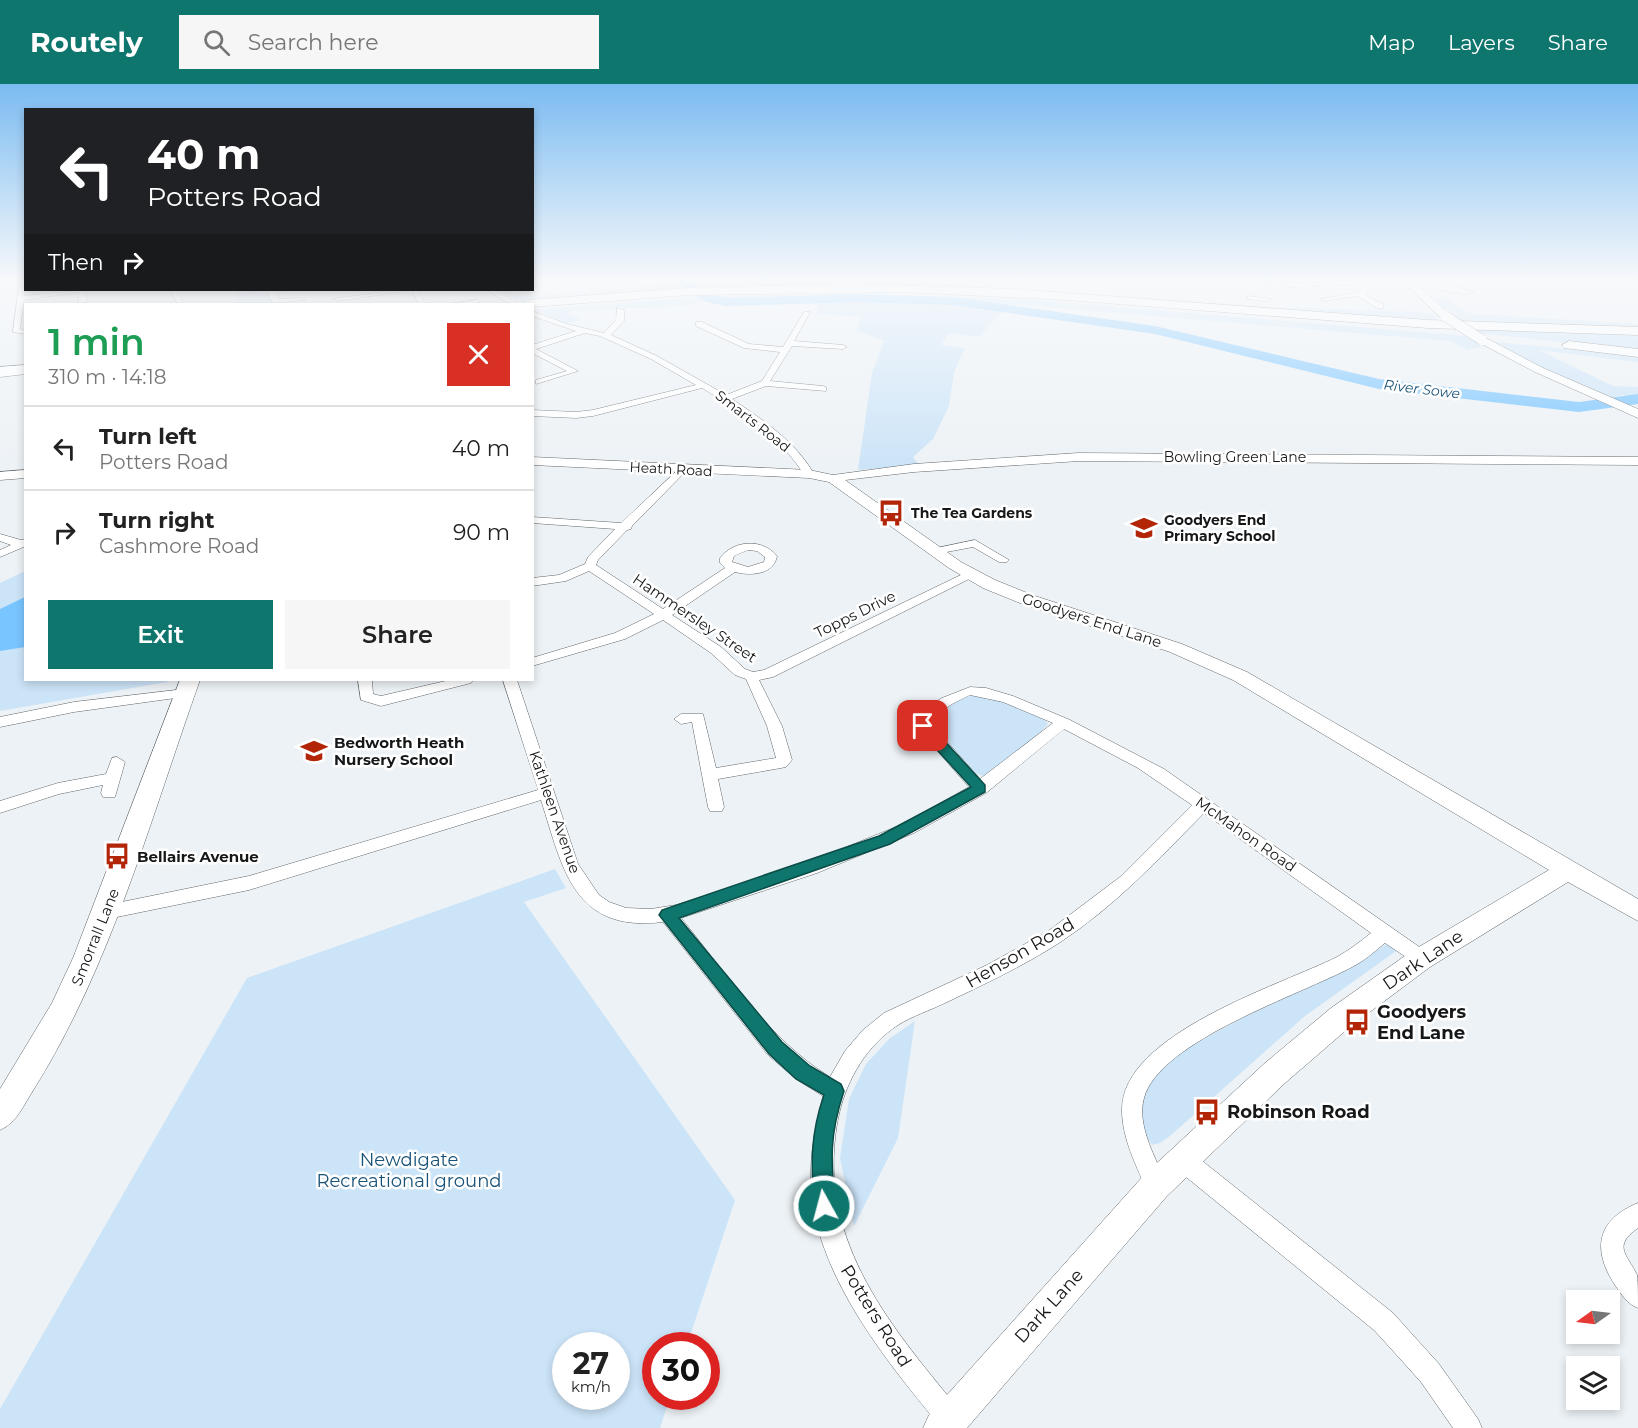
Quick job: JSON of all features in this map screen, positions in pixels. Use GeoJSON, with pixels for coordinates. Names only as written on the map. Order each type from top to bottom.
{"type":"FeatureCollection","features":[{"type":"Feature","properties":{"kind":"highway"},"geometry":{"type":"LineString","coordinates":[[1529,342],[1638,353]]}},
{"type":"Feature","properties":{"kind":"highway"},"geometry":{"type":"LineString","coordinates":[[0,367],[24,364]]}},
{"type":"Feature","properties":{"kind":"highway"},"geometry":{"type":"LineString","coordinates":[[0,372],[24,369]]}},
{"type":"Feature","properties":{"kind":"street"},"geometry":{"type":"LineString","coordinates":[[534,348],[553,342]]}},
{"type":"Feature","properties":{"kind":"street","name":"Smarts Road"},"geometry":{"type":"LineString","coordinates":[[621,342],[659,359],[727,398],[782,442],[804,463],[809,474]]}},
{"type":"Feature","properties":{"kind":"street"},"geometry":{"type":"LineString","coordinates":[[737,342],[747,346],[845,347]]}},
{"type":"Feature","properties":{"kind":"street"},"geometry":{"type":"LineString","coordinates":[[765,383],[789,342]]}},
{"type":"Feature","properties":{"kind":"street"},"geometry":{"type":"LineString","coordinates":[[1485,342],[1522,362],[1638,414]]}},
{"type":"Feature","properties":{"kind":"street"},"geometry":{"type":"LineString","coordinates":[[534,350],[574,371],[539,382]]}},
{"type":"Feature","properties":{"kind":"street"},"geometry":{"type":"LineString","coordinates":[[727,398],[765,383],[824,389]]}},
{"type":"Feature","properties":{"kind":"street"},"geometry":{"type":"LineString","coordinates":[[534,413],[576,416],[705,385]]}},
{"type":"Feature","properties":{"kind":"street","name":"Bowling Green Lane"},"geometry":{"type":"LineString","coordinates":[[834,479],[847,475],[914,468],[1079,457],[1638,461]]}},
{"type":"Feature","properties":{"kind":"street","name":"Heath Road"},"geometry":{"type":"LineString","coordinates":[[534,461],[681,470],[809,474]]}},
{"type":"Feature","properties":{"kind":"street"},"geometry":{"type":"LineString","coordinates":[[534,582],[562,578],[590,566],[592,559],[627,527],[681,470]]}},
{"type":"Feature","properties":{"kind":"street"},"geometry":{"type":"LineString","coordinates":[[0,476],[24,474]]}},
{"type":"Feature","properties":{"kind":"street"},"geometry":{"type":"LineString","coordinates":[[809,474],[834,479]]}},
{"type":"Feature","properties":{"kind":"street","name":"Goodyers End Lane"},"geometry":{"type":"LineString","coordinates":[[834,479],[971,575],[1026,599],[1176,648],[1240,676],[1638,910]]}},
{"type":"Feature","properties":{"kind":"street"},"geometry":{"type":"LineString","coordinates":[[534,520],[627,527]]}},
{"type":"Feature","properties":{"kind":"street"},"geometry":{"type":"LineString","coordinates":[[0,537],[23,543]]}},
{"type":"Feature","properties":{"kind":"street"},"geometry":{"type":"LineString","coordinates":[[0,554],[23,543]]}},
{"type":"Feature","properties":{"kind":"street"},"geometry":{"type":"LineString","coordinates":[[936,551],[975,543],[1004,560]]}},
{"type":"Feature","properties":{"kind":"street","name":"Hammersley Street"},"geometry":{"type":"LineString","coordinates":[[590,566],[716,650],[740,672],[752,677]]}},
{"type":"Feature","properties":{"kind":"street"},"geometry":{"type":"LineString","coordinates":[[534,661],[612,639],[663,615],[733,568]]}},
{"type":"Feature","properties":{"kind":"street","name":"Topps Drive"},"geometry":{"type":"LineString","coordinates":[[752,677],[768,674],[971,575]]}},
{"type":"Feature","properties":{"kind":"street"},"geometry":{"type":"LineString","coordinates":[[709,775],[781,763],[784,760],[780,735],[753,687],[752,677]]}},
{"type":"Feature","properties":{"kind":"street"},"geometry":{"type":"LineString","coordinates":[[365,681],[365,694],[374,700],[461,681]]}},
{"type":"Feature","properties":{"kind":"street","name":"Kathleen Avenue"},"geometry":{"type":"LineString","coordinates":[[510,681],[570,865],[584,889],[595,902],[624,915],[645,917],[668,915],[885,840],[980,789],[1026,756],[1062,723]]}},
{"type":"Feature","properties":{"kind":"street"},"geometry":{"type":"LineString","coordinates":[[0,722],[188,686]]}},
{"type":"Feature","properties":{"kind":"street","name":"Smorrall Lane"},"geometry":{"type":"LineString","coordinates":[[0,1115],[56,1025],[107,912],[188,686]]}},
{"type":"Feature","properties":{"kind":"street","name":"McMahon Road"},"geometry":{"type":"LineString","coordinates":[[980,789],[923,726],[921,720],[925,715],[972,690],[983,692],[1062,723],[1126,753],[1203,804],[1421,959]]}},
{"type":"Feature","properties":{"kind":"street"},"geometry":{"type":"LineString","coordinates":[[681,719],[698,717],[716,807]]}},
{"type":"Feature","properties":{"kind":"street"},"geometry":{"type":"LineString","coordinates":[[0,807],[58,789],[111,786],[117,762]]}},
{"type":"Feature","properties":{"kind":"street"},"geometry":{"type":"LineString","coordinates":[[107,912],[249,883],[546,793]]}},
{"type":"Feature","properties":{"kind":"street","name":"Henson Road"},"geometry":{"type":"LineString","coordinates":[[834,1091],[852,1058],[870,1036],[891,1019],[994,971],[1053,937],[1126,882],[1203,804]]}},
{"type":"Feature","properties":{"kind":"street","name":"Dark Lane"},"geometry":{"type":"LineString","coordinates":[[946,1423],[1156,1185],[1275,1073],[1341,1017],[1421,959],[1568,870]]}},
{"type":"Feature","properties":{"kind":"street"},"geometry":{"type":"LineString","coordinates":[[668,915],[775,1048],[803,1072],[834,1091]]}},
{"type":"Feature","properties":{"kind":"street"},"geometry":{"type":"LineString","coordinates":[[1156,1185],[1135,1131],[1133,1115],[1133,1098],[1146,1073],[1174,1048],[1202,1030],[1244,1007],[1339,965],[1385,933]]}},
{"type":"Feature","properties":{"kind":"street","name":"Potters Road"},"geometry":{"type":"LineString","coordinates":[[834,1091],[824,1122],[820,1151],[821,1185],[828,1227],[840,1261],[864,1303],[946,1423]]}},
{"type":"Feature","properties":{"kind":"street"},"geometry":{"type":"LineString","coordinates":[[1183,1160],[1384,1322],[1430,1373],[1461,1423]]}},
{"type":"Feature","properties":{"kind":"street"},"geometry":{"type":"LineString","coordinates":[[1638,1214],[1618,1229],[1613,1236],[1612,1248],[1620,1271],[1638,1296]]}},
{"type":"Feature","properties":{"kind":"green space"},"geometry":{"type":"Polygon","coordinates":[[[884,342],[943,342],[941,345],[965,348],[954,372],[949,406],[933,439],[913,457],[919,465],[858,470],[872,373],[884,342]]]}},
{"type":"Feature","properties":{"kind":"green space"},"geometry":{"type":"Polygon","coordinates":[[[1451,342],[1476,342],[1483,346],[1468,350],[1451,342]]]}},
{"type":"Feature","properties":{"kind":"green space"},"geometry":{"type":"Polygon","coordinates":[[[1496,342],[1638,356],[1638,362],[1539,350],[1613,386],[1638,387],[1638,402],[1623,395],[1609,398],[1530,362],[1496,342]]]}},
{"type":"Feature","properties":{"kind":"green space"},"geometry":{"type":"Polygon","coordinates":[[[1559,342],[1638,342],[1638,350],[1559,342]]]}},
{"type":"Feature","properties":{"kind":"green space"},"geometry":{"type":"Polygon","coordinates":[[[24,571],[24,681],[168,681],[0,711],[0,583],[24,571]]]}},
{"type":"Feature","properties":{"kind":"green space"},"geometry":{"type":"Polygon","coordinates":[[[979,693],[1044,719],[1048,724],[1030,744],[983,776],[972,772],[929,720],[966,695],[979,693]]]}},
{"type":"Feature","properties":{"kind":"green space","name":"Newdigate Recreational ground"},"geometry":{"type":"Polygon","coordinates":[[[555,869],[566,888],[524,902],[735,1200],[691,1332],[642,1332],[642,1410],[666,1410],[660,1428],[0,1428],[0,1409],[247,978],[555,869]]]}},
{"type":"Feature","properties":{"kind":"green space"},"geometry":{"type":"Polygon","coordinates":[[[1390,942],[1399,949],[1305,1016],[1170,1136],[1152,1145],[1141,1127],[1142,1103],[1152,1077],[1188,1048],[1247,1015],[1346,970],[1390,942]]]}},
{"type":"Feature","properties":{"kind":"green space"},"geometry":{"type":"Polygon","coordinates":[[[915,1021],[898,1138],[854,1226],[840,1158],[849,1099],[866,1064],[889,1039],[915,1021]]]}},
{"type":"Feature","properties":{"kind":"water"},"geometry":{"type":"Polygon","coordinates":[[[24,597],[24,647],[0,651],[0,609],[24,597]]]}},
{"type":"Feature","properties":{"kind":"waterway","name":"River Sowe"},"geometry":{"type":"LineString","coordinates":[[1204,342],[1379,384],[1579,407],[1638,399]]}},
{"type":"Feature","properties":{"kind":"place","name":"The Tea Gardens"},"geometry":{"type":"Point","coordinates":[891,513]}},
{"type":"Feature","properties":{"kind":"place","name":"Goodyers End Primary School"},"geometry":{"type":"Point","coordinates":[1144,528]}},
{"type":"Feature","properties":{"kind":"place","name":"Bedworth Heath Nursery School"},"geometry":{"type":"Point","coordinates":[314,751]}},
{"type":"Feature","properties":{"kind":"place","name":"Bellairs Avenue"},"geometry":{"type":"Point","coordinates":[117,856]}},
{"type":"Feature","properties":{"kind":"place","name":"Goodyers End Lane"},"geometry":{"type":"Point","coordinates":[1357,1022]}},
{"type":"Feature","properties":{"kind":"place","name":"Robinson Road"},"geometry":{"type":"Point","coordinates":[1207,1112]}},
{"type":"Feature","properties":{"kind":"route"},"geometry":{"type":"LineString","coordinates":[[824,1206],[820,1151],[824,1122],[834,1091],[803,1072],[775,1048],[668,915],[842,857],[885,840],[980,789],[923,726]]}}]}
